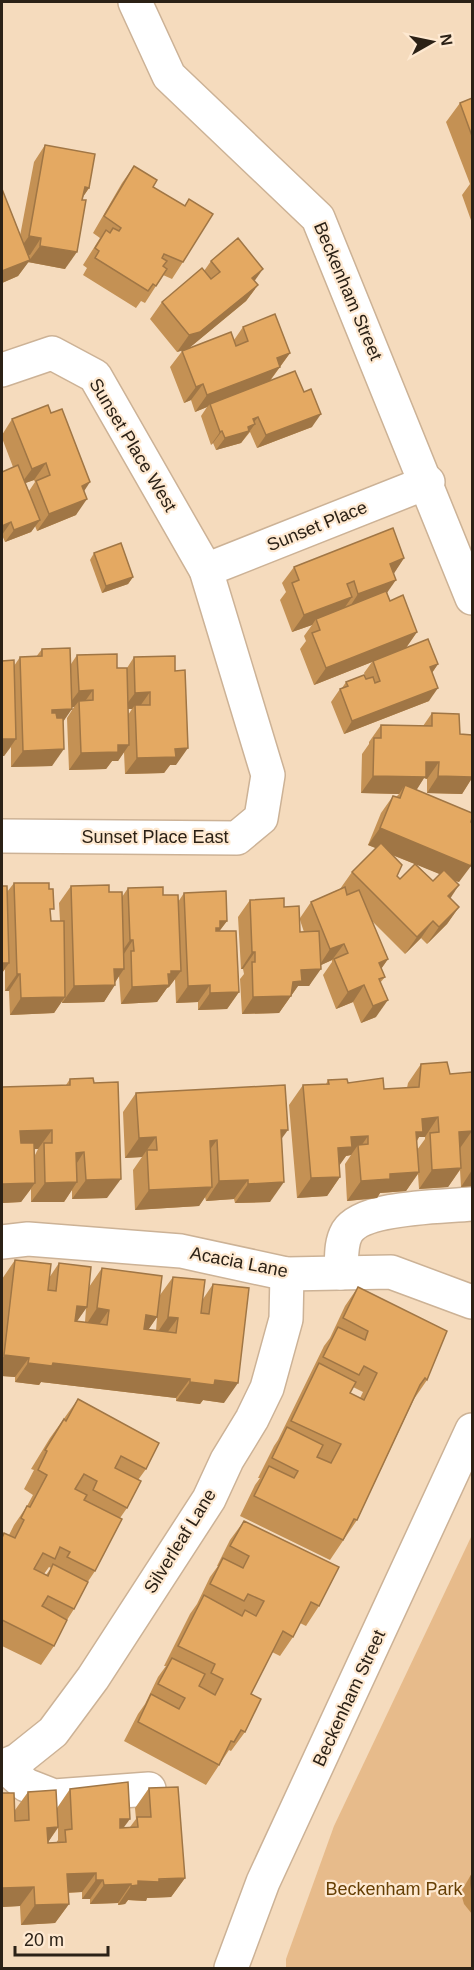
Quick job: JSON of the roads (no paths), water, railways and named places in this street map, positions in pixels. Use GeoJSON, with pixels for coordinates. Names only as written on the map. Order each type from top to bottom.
{"type":"FeatureCollection","features":[{"type":"Feature","properties":{"kind":"street","name":"Beckenham Street"},"geometry":{"type":"LineString","coordinates":[[135,2],[169,76],[318,218],[428,482],[472,598]]}},
{"type":"Feature","properties":{"kind":"street","name":"Sunset Place West"},"geometry":{"type":"LineString","coordinates":[[2,370],[52,353],[95,376],[206,570]]}},
{"type":"Feature","properties":{"kind":"street","name":"Sunset Place"},"geometry":{"type":"LineString","coordinates":[[206,570],[428,482]]}},
{"type":"Feature","properties":{"kind":"street","name":"Sunset Place East"},"geometry":{"type":"LineString","coordinates":[[2,836],[237,838],[261,818],[267,775],[206,570]]}},
{"type":"Feature","properties":{"kind":"street"},"geometry":{"type":"LineString","coordinates":[[341,1273],[343,1242],[348,1231],[357,1221],[377,1214],[471,1204]]}},
{"type":"Feature","properties":{"kind":"street","name":"Acacia Lane"},"geometry":{"type":"LineString","coordinates":[[2,1242],[28,1239],[181,1251],[287,1274],[391,1272],[472,1302]]}},
{"type":"Feature","properties":{"kind":"street","name":"Silverleaf Lane"},"geometry":{"type":"LineString","coordinates":[[3,1767],[18,1760],[53,1732],[93,1678],[209,1499],[227,1460],[252,1419],[267,1388],[286,1319],[287,1274]]}},
{"type":"Feature","properties":{"kind":"street","name":"Beckenham Street"},"geometry":{"type":"LineString","coordinates":[[231,1968],[263,1882],[472,1430]]}},
{"type":"Feature","properties":{"kind":"street"},"geometry":{"type":"LineString","coordinates":[[3,1767],[26,1785],[54,1796],[149,1789]]}},
{"type":"Feature","properties":{"kind":"park label","name":"Beckenham Park"},"geometry":{"type":"Point","coordinates":[394,1889]}}]}
